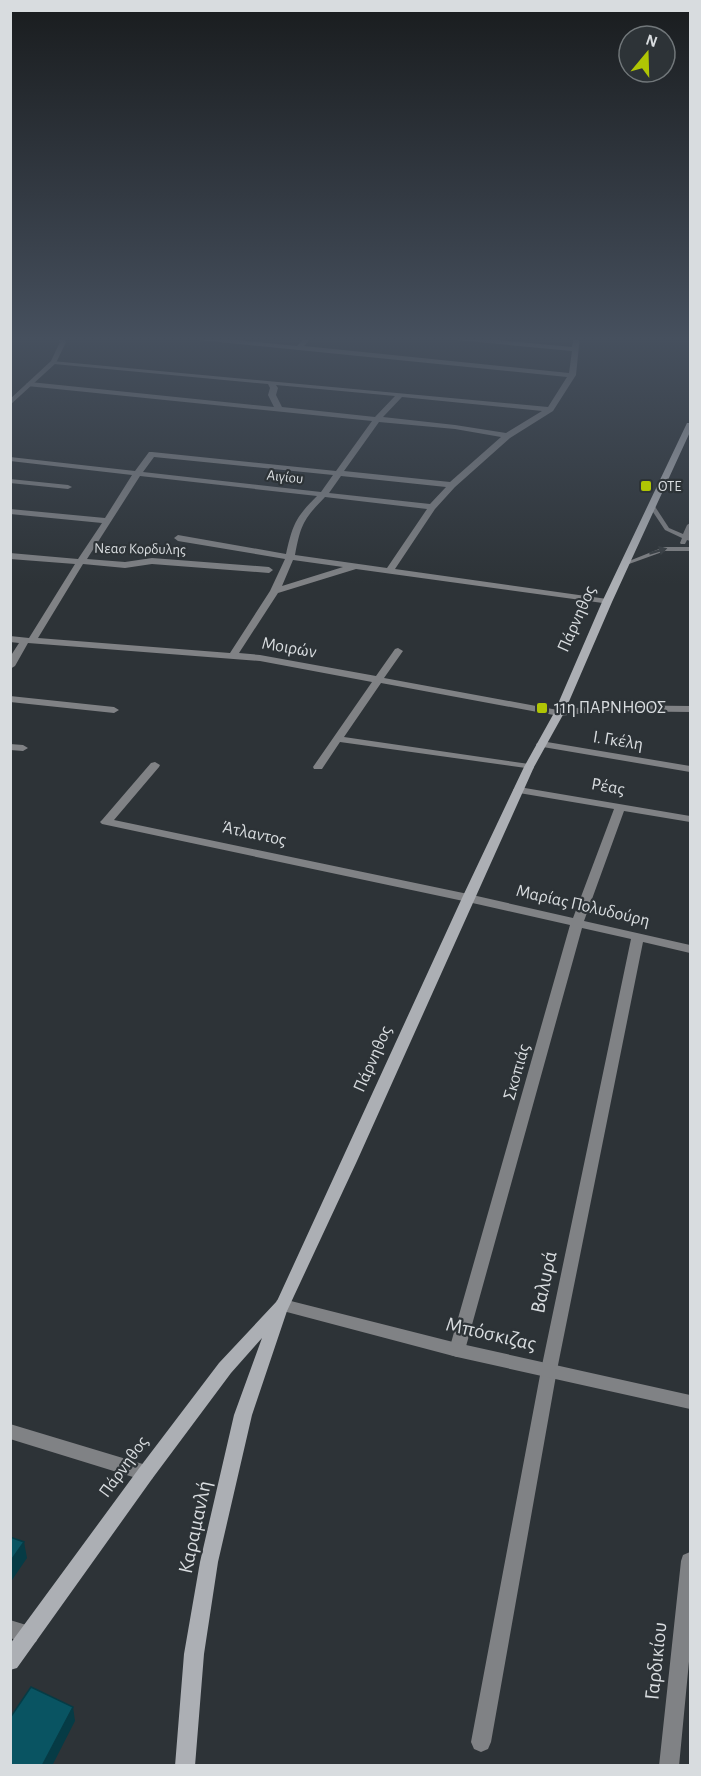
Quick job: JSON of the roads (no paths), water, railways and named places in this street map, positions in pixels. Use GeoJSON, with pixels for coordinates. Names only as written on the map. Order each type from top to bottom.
{"type":"FeatureCollection","features":[{"type":"Feature","properties":{"kind":"main road","name":"Πάρνηθος"},"geometry":{"type":"LineString","coordinates":[[10,1661],[225,1368],[283,1305],[468,898],[529,767],[559,713],[607,602],[690,425]]}},
{"type":"Feature","properties":{"kind":"main road","name":"Καραμανλή"},"geometry":{"type":"LineString","coordinates":[[185,1766],[194,1654],[209,1562],[243,1414],[283,1305]]}},
{"type":"Feature","properties":{"kind":"street"},"geometry":{"type":"LineString","coordinates":[[365,419],[455,427],[507,435]]}},
{"type":"Feature","properties":{"kind":"street"},"geometry":{"type":"LineString","coordinates":[[390,570],[432,507],[452,485],[507,435],[534,419]]}},
{"type":"Feature","properties":{"kind":"street"},"geometry":{"type":"LineString","coordinates":[[232,657],[275,591],[290,556],[295,533],[302,516],[323,495],[376,420]]}},
{"type":"Feature","properties":{"kind":"street","name":"Αιγίου"},"geometry":{"type":"LineString","coordinates":[[136,474],[152,454],[452,485]]}},
{"type":"Feature","properties":{"kind":"street","name":"Αιγίου"},"geometry":{"type":"LineString","coordinates":[[10,459],[432,507]]}},
{"type":"Feature","properties":{"kind":"street"},"geometry":{"type":"LineString","coordinates":[[10,666],[108,521],[136,474]]}},
{"type":"Feature","properties":{"kind":"street"},"geometry":{"type":"LineString","coordinates":[[10,481],[68,487]]}},
{"type":"Feature","properties":{"kind":"street"},"geometry":{"type":"LineString","coordinates":[[10,511],[108,521]]}},
{"type":"Feature","properties":{"kind":"street"},"geometry":{"type":"LineString","coordinates":[[178,538],[607,602]]}},
{"type":"Feature","properties":{"kind":"street","name":"Νεασ Κορδυλης"},"geometry":{"type":"LineString","coordinates":[[10,556],[125,565],[152,561],[269,570]]}},
{"type":"Feature","properties":{"kind":"street"},"geometry":{"type":"LineString","coordinates":[[275,591],[355,566]]}},
{"type":"Feature","properties":{"kind":"street","name":"Μοιρών"},"geometry":{"type":"LineString","coordinates":[[10,639],[260,658],[559,713],[603,708],[690,709]]}},
{"type":"Feature","properties":{"kind":"street"},"geometry":{"type":"LineString","coordinates":[[318,767],[398,651]]}},
{"type":"Feature","properties":{"kind":"street"},"geometry":{"type":"LineString","coordinates":[[10,699],[114,710]]}},
{"type":"Feature","properties":{"kind":"street"},"geometry":{"type":"LineString","coordinates":[[338,739],[529,767]]}},
{"type":"Feature","properties":{"kind":"street","name":"Ι. Γκέλη"},"geometry":{"type":"LineString","coordinates":[[541,744],[690,769]]}},
{"type":"Feature","properties":{"kind":"street"},"geometry":{"type":"LineString","coordinates":[[10,747],[23,748]]}},
{"type":"Feature","properties":{"kind":"street","name":"Άτλαντος"},"geometry":{"type":"LineString","coordinates":[[155,765],[106,822],[468,898]]}},
{"type":"Feature","properties":{"kind":"street","name":"Ρέας"},"geometry":{"type":"LineString","coordinates":[[519,790],[690,819]]}},
{"type":"Feature","properties":{"kind":"street","name":"Σκοπιάς"},"geometry":{"type":"LineString","coordinates":[[457,1350],[577,924],[620,807]]}},
{"type":"Feature","properties":{"kind":"street","name":"Μαρίας Πολυδούρη"},"geometry":{"type":"LineString","coordinates":[[468,898],[690,949]]}},
{"type":"Feature","properties":{"kind":"street","name":"Βαλυρά"},"geometry":{"type":"LineString","coordinates":[[481,1742],[549,1370],[638,938]]}},
{"type":"Feature","properties":{"kind":"street","name":"Μπόσκιζας"},"geometry":{"type":"LineString","coordinates":[[283,1305],[457,1350],[690,1402]]}},
{"type":"Feature","properties":{"kind":"street"},"geometry":{"type":"LineString","coordinates":[[10,1431],[146,1473]]}},
{"type":"Feature","properties":{"kind":"street","name":"Γαρδικίου"},"geometry":{"type":"LineString","coordinates":[[669,1766],[690,1561]]}},
{"type":"Feature","properties":{"kind":"street"},"geometry":{"type":"LineString","coordinates":[[10,1629],[29,1635]]}},
{"type":"Feature","properties":{"kind":"lane"},"geometry":{"type":"LineString","coordinates":[[652,506],[667,529],[688,538]]}},
{"type":"Feature","properties":{"kind":"lane"},"geometry":{"type":"LineString","coordinates":[[681,548],[688,538],[690,525]]}},
{"type":"Feature","properties":{"kind":"lane"},"geometry":{"type":"LineString","coordinates":[[627,563],[664,549],[690,549]]}},
{"type":"Feature","properties":{"kind":"place","name":"ΟΤΕ"},"geometry":{"type":"Point","coordinates":[646,486]}},
{"type":"Feature","properties":{"kind":"place","name":"11η ΠΑΡΝΗΘΟΣ"},"geometry":{"type":"Point","coordinates":[542,708]}}]}
